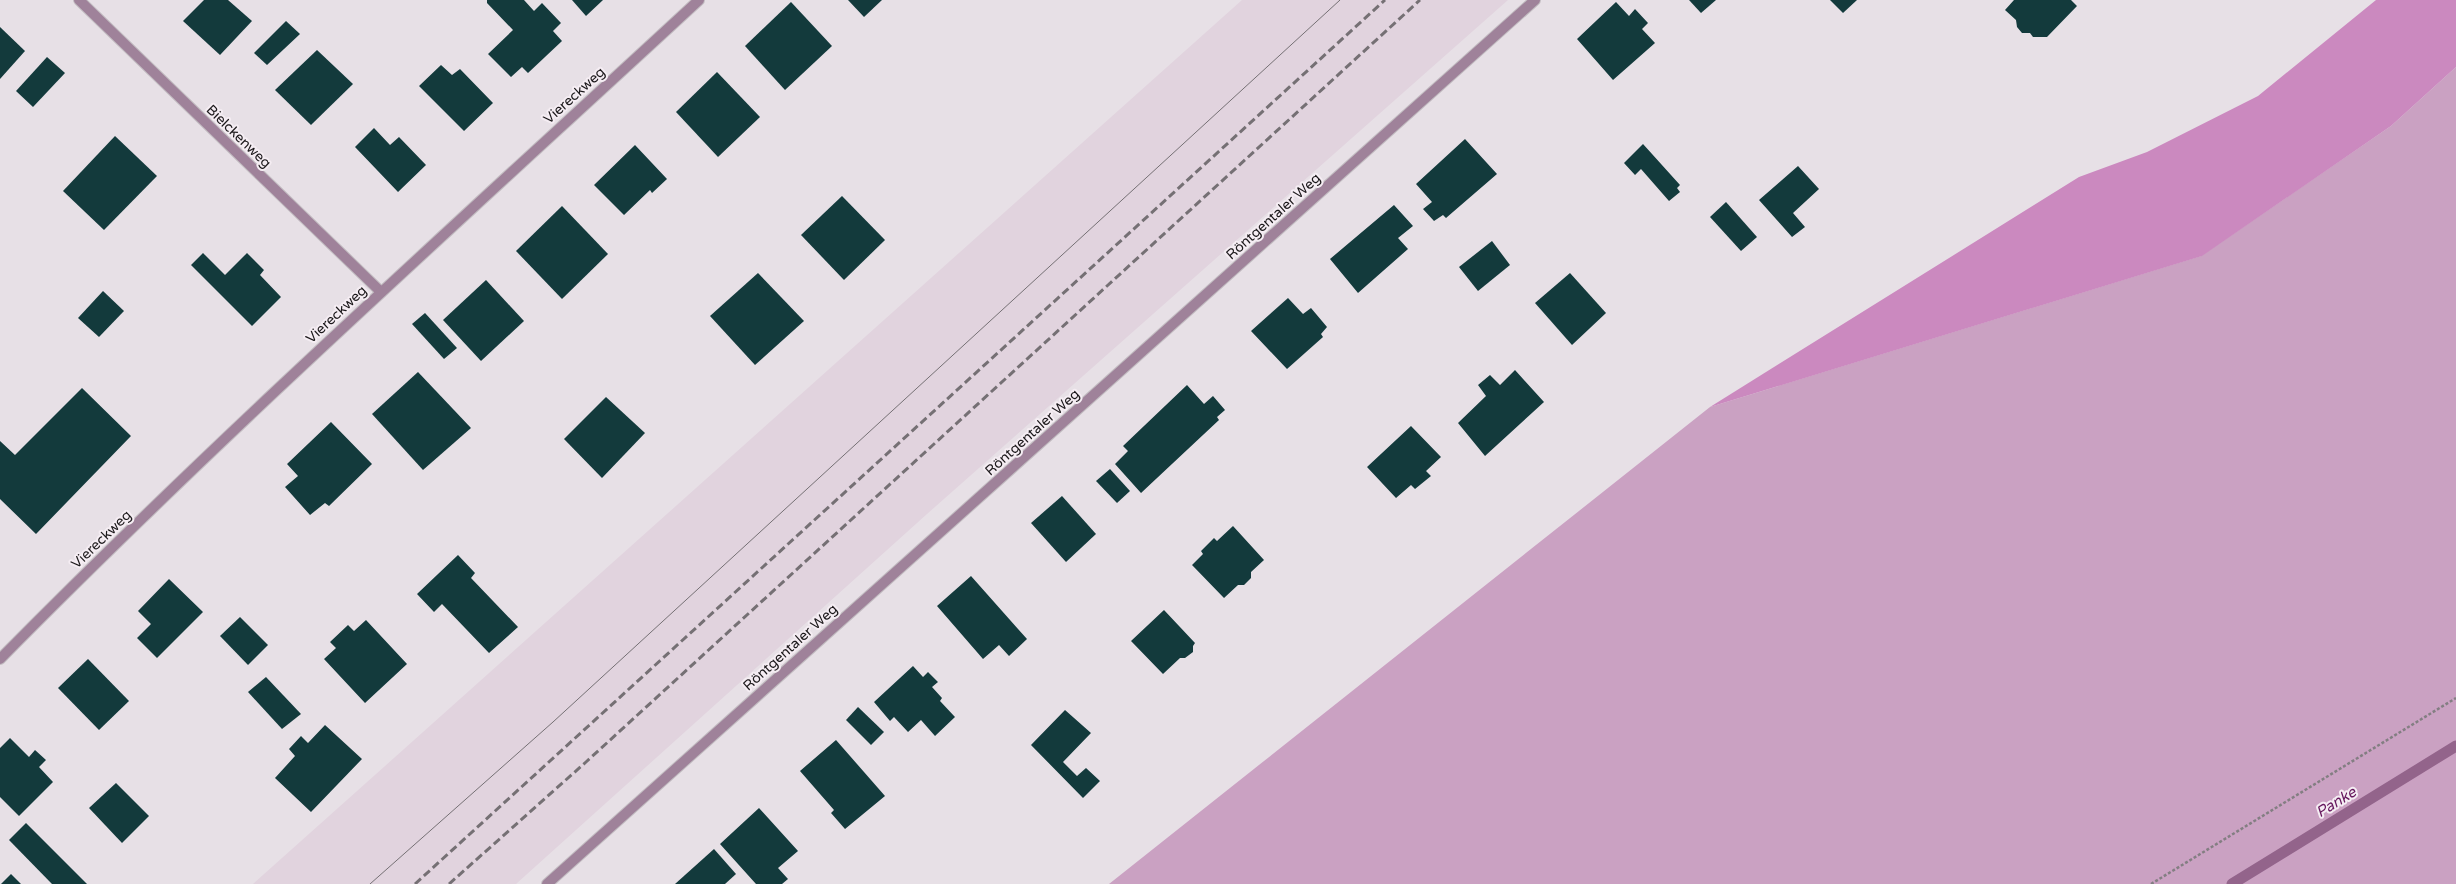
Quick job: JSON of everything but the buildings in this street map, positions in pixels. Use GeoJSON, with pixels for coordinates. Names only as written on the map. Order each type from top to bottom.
{"type":"FeatureCollection","features":[{"type":"Feature","properties":{"kind":"street","name":"Bielckenweg"},"geometry":{"type":"LineString","coordinates":[[79,0],[381,292]]}},
{"type":"Feature","properties":{"kind":"street","name":"Viereckweg"},"geometry":{"type":"LineString","coordinates":[[0,658],[65,593],[381,292],[699,0]]}},
{"type":"Feature","properties":{"kind":"street","name":"Röntgentaler Weg"},"geometry":{"type":"LineString","coordinates":[[547,884],[1535,0]]}},
{"type":"Feature","properties":{"kind":"path"},"geometry":{"type":"LineString","coordinates":[[2151,884],[2456,698]]}},
{"type":"Feature","properties":{"kind":"shaded area"},"geometry":{"type":"Polygon","coordinates":[[[1242,0],[1508,0],[927,514],[516,884],[253,884],[1242,0]]]}},
{"type":"Feature","properties":{"kind":"shaded area"},"geometry":{"type":"Polygon","coordinates":[[[2376,0],[2456,0],[2456,67],[2391,126],[2202,256],[1710,407],[2079,177],[2147,152],[2258,96],[2376,0]]]}},
{"type":"Feature","properties":{"kind":"shaded area"},"geometry":{"type":"Polygon","coordinates":[[[2456,67],[2456,884],[1109,884],[1710,407],[2201,256],[2391,126],[2456,67]]]}},
{"type":"Feature","properties":{"kind":"waterway","name":"Panke"},"geometry":{"type":"LineString","coordinates":[[2232,884],[2456,746]]}},
{"type":"Feature","properties":{"kind":"tram line"},"geometry":{"type":"LineString","coordinates":[[370,884],[553,722],[1340,0]]}},
{"type":"Feature","properties":{"kind":"railway"},"geometry":{"type":"LineString","coordinates":[[415,884],[1385,0]]}},
{"type":"Feature","properties":{"kind":"railway"},"geometry":{"type":"LineString","coordinates":[[449,884],[586,762],[1420,0]]}}]}
